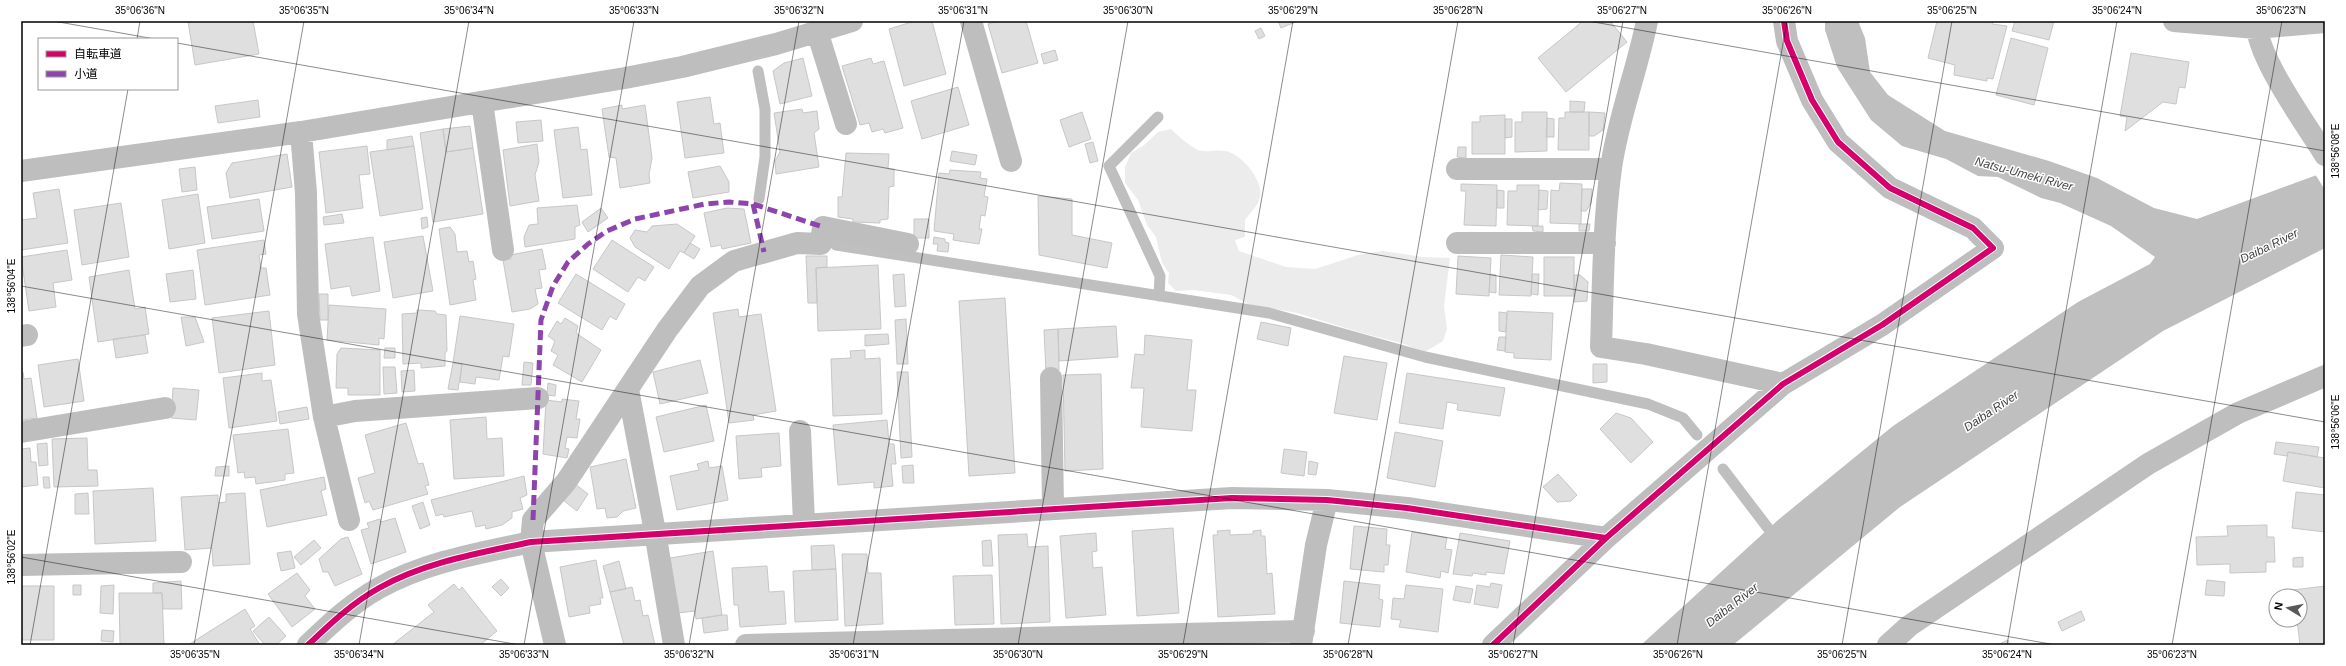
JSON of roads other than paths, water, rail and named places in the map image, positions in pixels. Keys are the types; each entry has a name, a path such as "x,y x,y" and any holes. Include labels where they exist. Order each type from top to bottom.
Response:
{"street":[{"path":"21,171 301,132 682,67 776,44 852,21"},
{"path":"971,21 1011,161"},
{"path":"1648,21 1643,43 1627,93 1611,168 1605,243 1601,347 1646,354 1783,384"},
{"path":"1493,645 1606,538 1783,384 1882,325 1993,248 1973,228 1890,188 1838,142 1812,100 1787,41 1784,21"},
{"path":"2174,21 2256,25 2325,22"},
{"path":"2256,25 2265,55 2325,155"},
{"path":"817,32 846,124"},
{"path":"482,102 503,250"},
{"path":"301,132 306,193 308,314 324,417 349,520"},
{"path":"1457,169 1611,168"},
{"path":"556,645 531,542 533,520 566,482 667,330 700,286 734,261 797,244 820,244 823,227 908,244"},
{"path":"1457,243 1605,243"},
{"path":"1888,645 1909,626 2148,464 2238,413 2325,376"},
{"path":"1051,378 1053,508"},
{"path":"628,389 655,532 674,645"},
{"path":"324,417 354,411 538,398"},
{"path":"21,432 165,408"},
{"path":"800,431 804,523"},
{"path":"308,645 341,613 380,588 447,560 531,542 655,532 1232,498 1327,500 1407,508 1606,538"},
{"path":"746,645 1303,638 1316,544 1327,500"},
{"path":"21,565 181,562"}],"water":[{"path":"1825,21 1858,21 1865,38 1870,72 1888,95 1945,131 2049,161 2097,178 2154,208 2197,219 2325,172 2325,248 2163,331 1900,507 1733,645 1641,645 1778,520 1893,426 2078,302 2150,264 2155,257 2111,226 2060,203 2041,198 1998,177 1978,176 1946,159 1902,146 1871,120 1837,67 1825,30"}],"waterway":[{"path":"758,71 765,109 765,157 759,199"},
{"path":"1158,117 1109,166 1160,276 1159,296"},
{"path":"836,245 1269,313 1425,357 1648,404 1683,418 1697,435"},
{"path":"1723,469 1777,540"}],"water label":[{"name":"Natsu-Umeki River","path":"2024,174"},
{"name":"Daiba River","path":"2269,246"},
{"name":"Daiba River","path":"1991,411"},
{"name":"Daiba River","path":"1732,605"}]}
